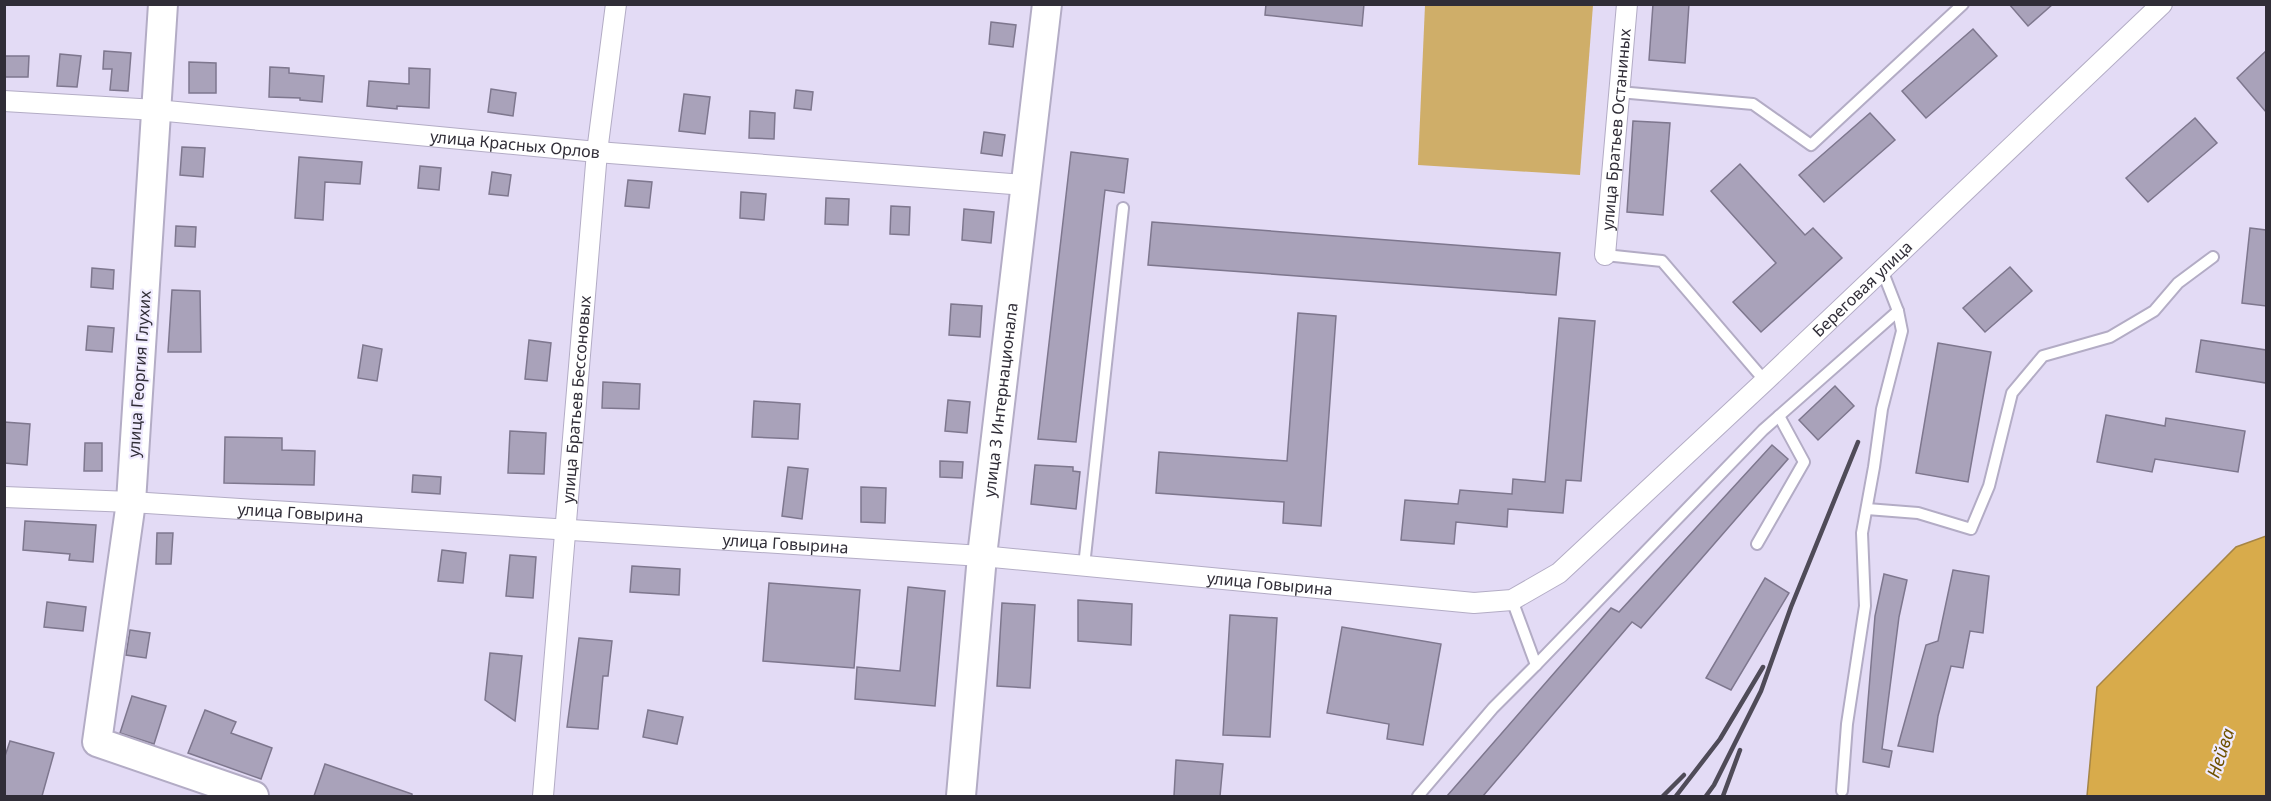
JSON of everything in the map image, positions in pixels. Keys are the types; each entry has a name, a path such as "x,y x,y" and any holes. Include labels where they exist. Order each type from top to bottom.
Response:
{"street":[{"name":"улица Георгия Глухих","path":"163,4 130,502 97,742 254,796"},
{"name":"улица Братьев Бессоновых","path":"543,796 597,152 616,4"},
{"name":"улица 3 Интернационала","path":"961,796 982,556 1047,4"},
{"name":"улица Братьев Останиных","path":"1605,255 1627,4"},
{"name":"Береговая улица","path":"1559,573 2162,4"},
{"name":"улица Красных Орлов","path":"4,101 156,110 597,152 1025,185"},
{"name":"улица Говырина","path":"4,497 130,502 982,556 1474,603 1512,600 1559,573"}],"lane":[{"path":"1619,92 1753,104 1811,145 1963,4"},
{"path":"1084,566 1123,208"},
{"path":"1605,255 1662,261 1765,381"},
{"path":"1866,509 1918,513 1971,529 1989,486 2012,393 2043,356 2110,337 2154,311 2178,283 2213,257"},
{"path":"1842,791 1847,724 1865,606 1862,533 1882,409 1902,331 1898,311 1882,270"},
{"path":"1418,796 1493,708 1779,416 1898,311"},
{"path":"1757,544 1804,462 1779,416"},
{"path":"1512,600 1536,665"}],"shaded area":[{"path":"1425,5 1593,5 1580,175 1418,165"}],"water":[{"name":"Нейва","path":"2266,536 2266,796 2087,796 2097,687 2236,547"}],"building":[{"path":"1266,4 1364,4 1362,26 1265,15"},
{"path":"1653,4 1689,4 1685,63 1649,60"},
{"path":"2009,4 2053,4 2028,26"},
{"path":"991,22 1016,25 1013,47 989,44"},
{"path":"1973,29 1997,56 1926,118 1902,91"},
{"path":"104,51 131,53 128,91 110,90 112,69 103,69"},
{"path":"2266,51 2266,112 2237,78"},
{"path":"60,54 81,56 77,87 57,86"},
{"path":"4,56 29,56 28,77 4,77"},
{"path":"189,62 216,63 216,93 189,93"},
{"path":"270,67 289,68 289,73 324,76 322,102 300,100 300,98 269,97"},
{"path":"409,68 430,69 429,108 397,106 397,109 367,106 369,81 409,84"},
{"path":"491,89 516,93 513,116 488,112"},
{"path":"796,90 813,92 811,110 794,108"},
{"path":"684,94 710,97 705,134 679,131"},
{"path":"750,111 775,113 774,139 749,138"},
{"path":"1870,113 1895,140 1824,202 1799,175"},
{"path":"2195,118 2217,143 2148,202 2126,178"},
{"path":"1633,121 1670,123 1663,215 1627,212"},
{"path":"984,132 1005,135 1002,156 981,153"},
{"path":"182,147 205,148 203,177 180,175"},
{"path":"1071,152 1128,159 1124,193 1105,190 1076,442 1038,439"},
{"path":"299,157 362,162 360,184 325,182 323,220 295,218"},
{"path":"1740,164 1805,235 1813,228 1842,258 1761,332 1733,302 1776,263 1711,191"},
{"path":"420,166 441,168 439,190 418,188"},
{"path":"492,172 511,175 508,196 489,194"},
{"path":"628,180 652,182 649,208 625,206"},
{"path":"741,192 766,194 764,220 740,218"},
{"path":"826,198 849,199 848,225 825,224"},
{"path":"891,206 910,207 909,235 890,234"},
{"path":"964,209 994,212 991,243 962,240"},
{"path":"1152,222 1560,253 1556,295 1148,265"},
{"path":"176,226 196,227 195,247 175,246"},
{"path":"2250,228 2266,230 2266,306 2242,303"},
{"path":"2010,267 2032,291 1985,332 1963,308"},
{"path":"92,268 114,270 113,289 91,287"},
{"path":"172,290 200,291 201,352 168,352"},
{"path":"951,304 982,306 980,337 949,335"},
{"path":"1298,313 1336,316 1321,526 1283,523 1284,502 1156,493 1159,452 1287,461"},
{"path":"1559,318 1595,321 1581,481 1566,480 1563,513 1508,509 1507,527 1456,522 1454,544 1401,540 1405,500 1458,504 1460,490 1512,494 1513,479 1545,482"},
{"path":"88,326 114,328 112,352 86,350"},
{"path":"529,340 551,343 547,381 525,379"},
{"path":"2201,340 2266,350 2266,383 2196,372"},
{"path":"1938,343 1991,352 1968,482 1916,473"},
{"path":"363,345 382,349 377,381 358,378"},
{"path":"603,382 640,384 639,409 602,408"},
{"path":"1835,386 1854,406 1818,440 1799,420"},
{"path":"948,400 970,402 967,433 945,431"},
{"path":"754,401 800,404 798,439 752,437"},
{"path":"2106,415 2165,426 2166,418 2245,431 2238,472 2155,459 2152,472 2097,462"},
{"path":"4,422 30,424 27,465 4,463"},
{"path":"510,431 546,433 544,474 508,473"},
{"path":"225,437 282,438 282,450 315,451 314,485 224,483"},
{"path":"85,443 102,443 102,471 84,471"},
{"path":"1772,445 1788,459 1641,628 1632,622 1483,796 1447,796 1611,608 1619,612"},
{"path":"940,461 963,462 962,478 940,477"},
{"path":"1035,465 1073,467 1073,471 1080,472 1076,509 1031,504"},
{"path":"788,467 808,469 802,519 782,516"},
{"path":"413,475 441,477 440,494 412,492"},
{"path":"861,487 886,488 885,523 861,522"},
{"path":"25,521 96,525 93,562 69,560 70,554 23,550"},
{"path":"157,533 173,533 171,564 156,564"},
{"path":"442,550 466,553 463,583 438,581"},
{"path":"510,555 536,557 533,598 506,596"},
{"path":"632,566 680,569 679,595 630,592"},
{"path":"1953,570 1989,576 1983,633 1970,631 1963,668 1951,666 1938,716 1933,752 1898,746 1926,645 1938,641"},
{"path":"1884,574 1907,580 1899,617 1882,749 1892,751 1889,767 1863,762 1875,616"},
{"path":"1765,578 1789,593 1731,690 1706,678"},
{"path":"769,583 860,590 854,668 763,661"},
{"path":"908,587 945,591 935,706 855,699 857,667 900,671"},
{"path":"1078,600 1132,604 1131,645 1078,641"},
{"path":"47,602 86,607 83,631 44,627"},
{"path":"1002,603 1035,605 1030,688 997,686"},
{"path":"1230,615 1277,618 1270,737 1223,735"},
{"path":"1342,627 1441,644 1423,745 1387,739 1389,724 1327,713"},
{"path":"130,630 150,633 146,658 126,655"},
{"path":"579,638 612,641 608,676 603,676 598,729 567,727"},
{"path":"490,653 522,656 515,721 485,700"},
{"path":"132,696 166,706 154,744 120,733"},
{"path":"205,710 236,722 231,733 272,748 261,779 188,753"},
{"path":"648,710 683,717 677,744 643,737"},
{"path":"10,741 54,753 42,796 4,796 4,759"},
{"path":"1176,760 1223,764 1220,796 1174,796"},
{"path":"325,764 412,794 412,796 314,796"}],"railway":[{"path":"1706,796 1714,785 1761,691 1791,607 1858,442"},
{"path":"1676,796 1720,739 1763,667"},
{"path":"1723,796 1740,750"},
{"path":"1663,796 1684,775"}]}
